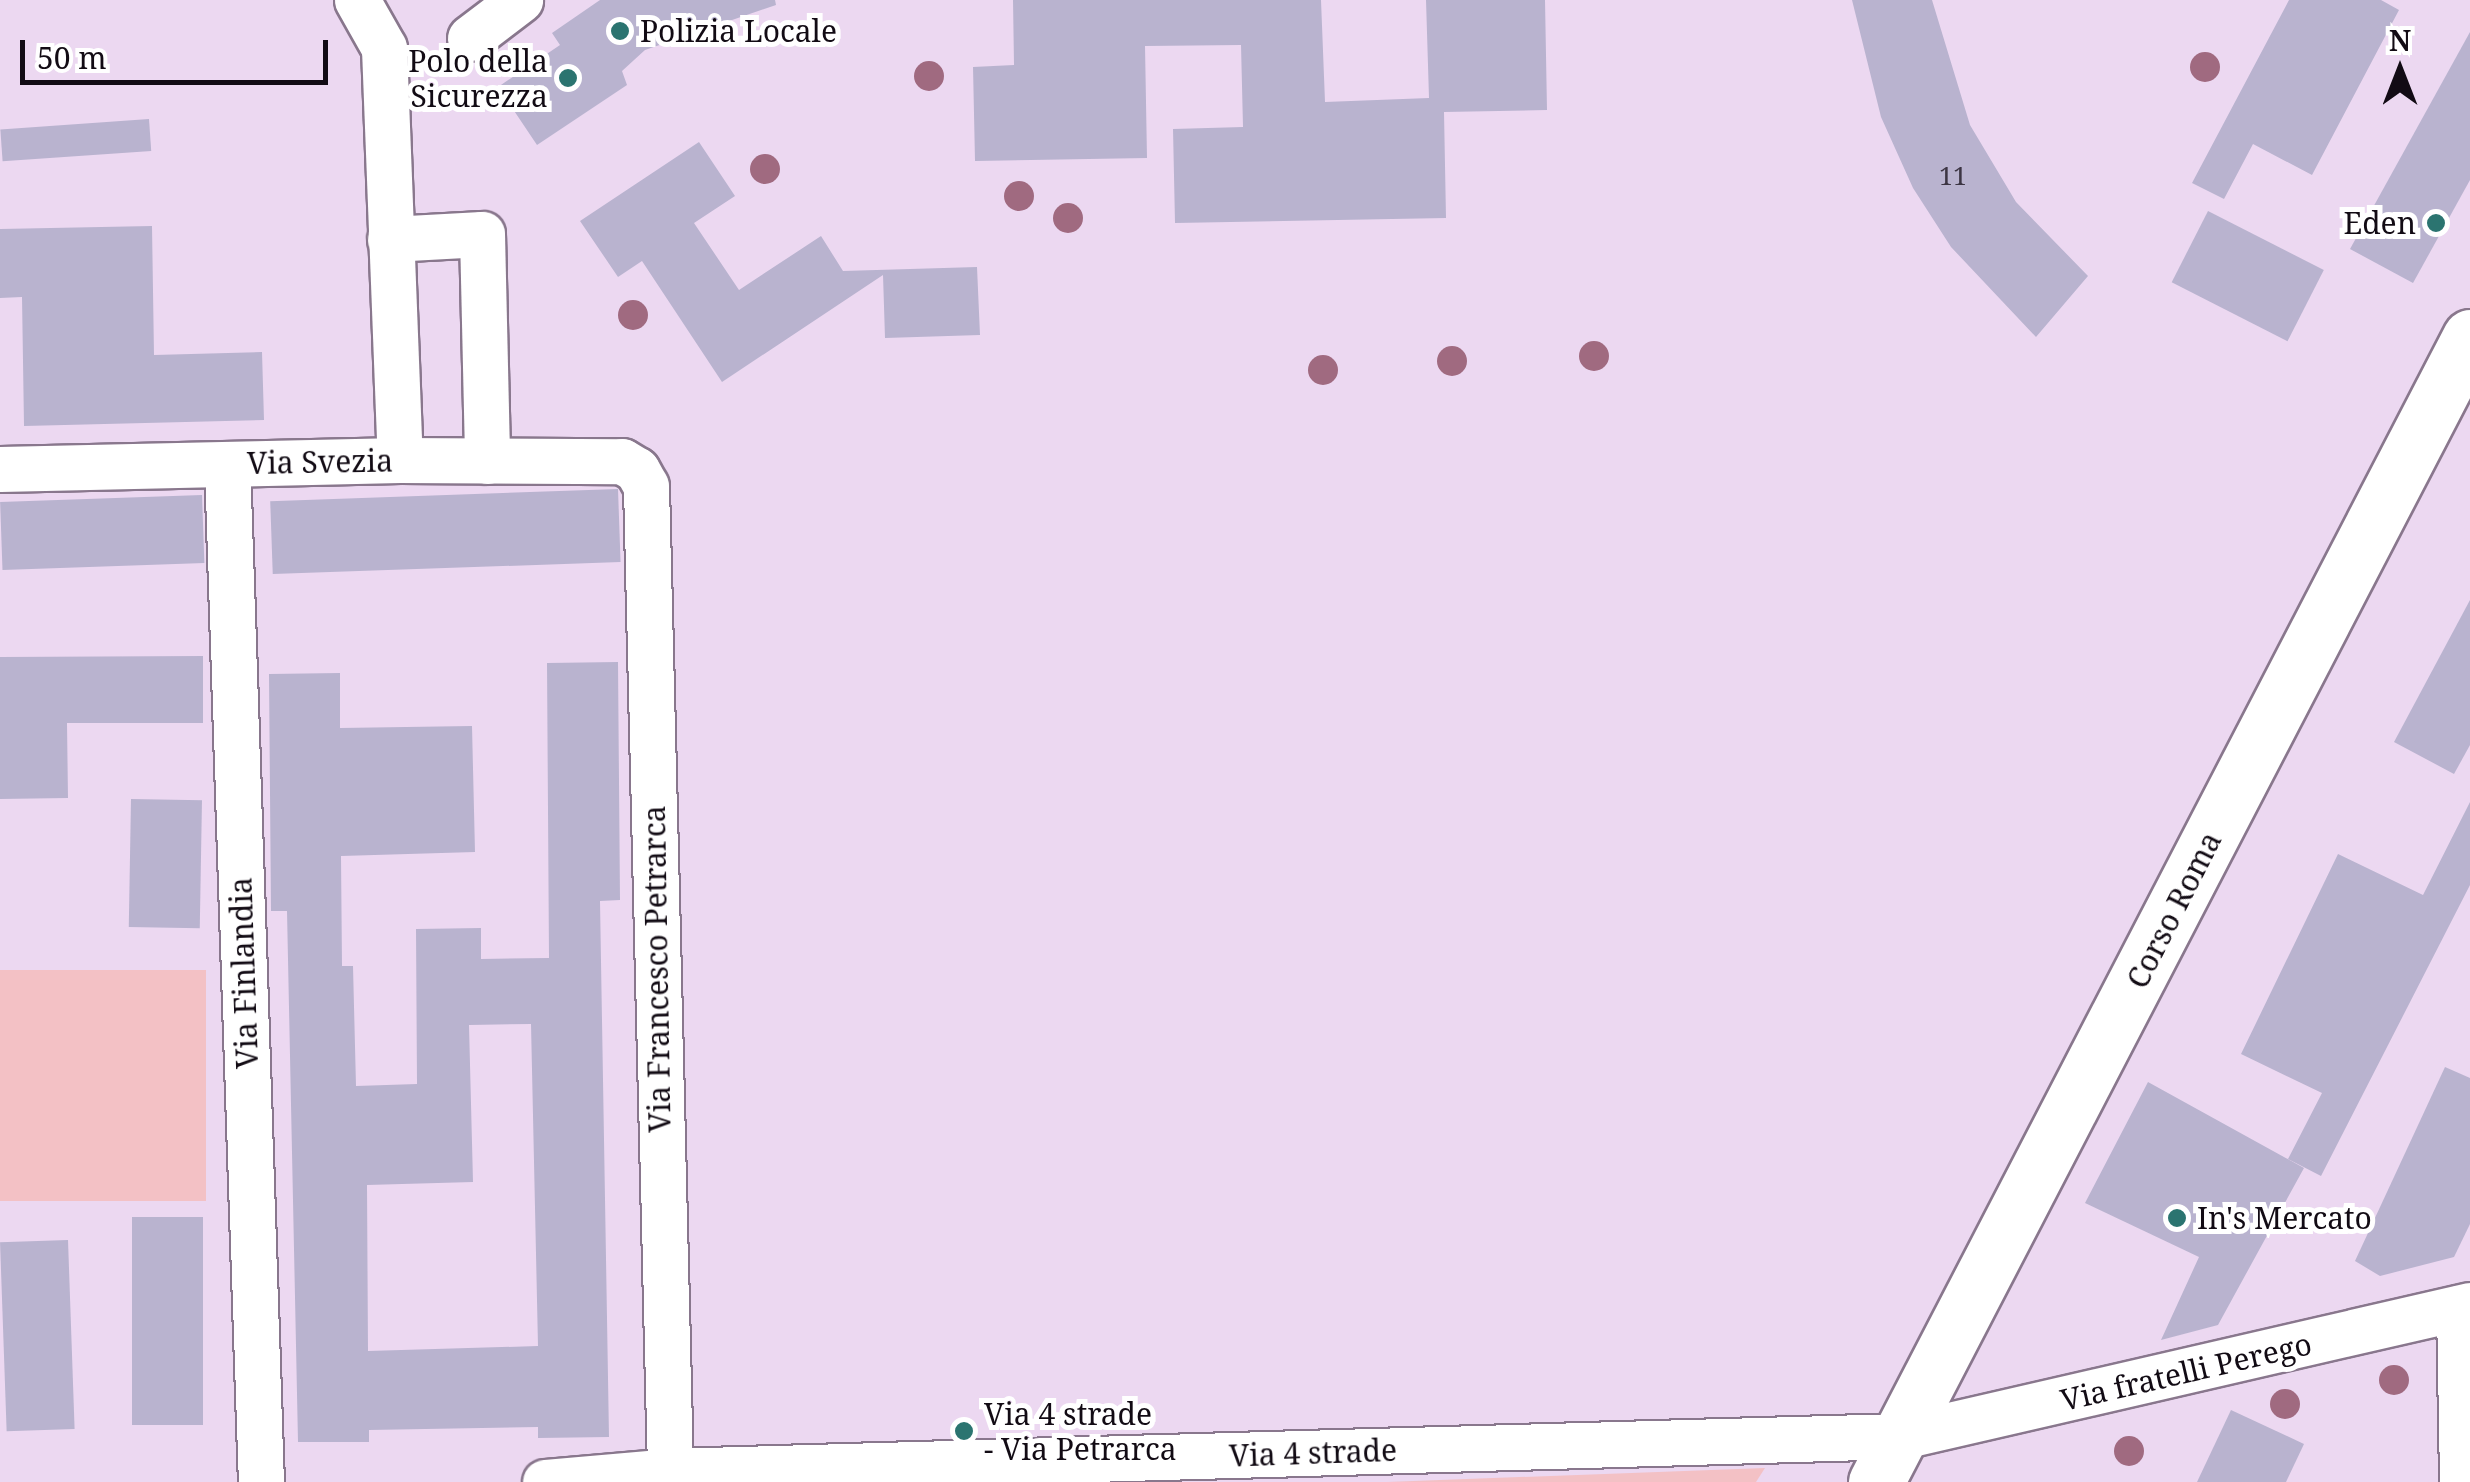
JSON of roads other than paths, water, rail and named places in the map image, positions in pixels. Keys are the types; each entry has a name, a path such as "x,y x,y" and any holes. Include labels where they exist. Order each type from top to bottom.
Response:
{"main road":[{"name":"Corso Roma","path":"1889,1459 2470,337"}],"street":[{"path":"470,38 520,0"},
{"path":"363,2 384,48 400,460"},
{"path":"390,239 482,234 486,461"},
{"name":"Via Svezia","path":"0,469 400,460 622,461 637,470"},
{"name":"Via Finlandia","path":"227,464 260,1482"},
{"name":"Via Francesco Petrarca","path":"637,470 646,486 688,1475"},
{"path":"2462,1482 2464,1307"},
{"name":"Via fratelli Perego","path":"1889,1459 2464,1307"},
{"name":"Via 4 strade","path":"545,1482 688,1475 1889,1459"}],"place":[{"name":"Polizia Locale","path":"620,31"},
{"name":"Polo della Sicurezza","path":"568,78"},
{"name":"Eden","path":"2436,223"},
{"name":"In's Mercato","path":"2177,1218"},
{"name":"Via 4 strade - Via Petrarca","path":"964,1431"}]}
